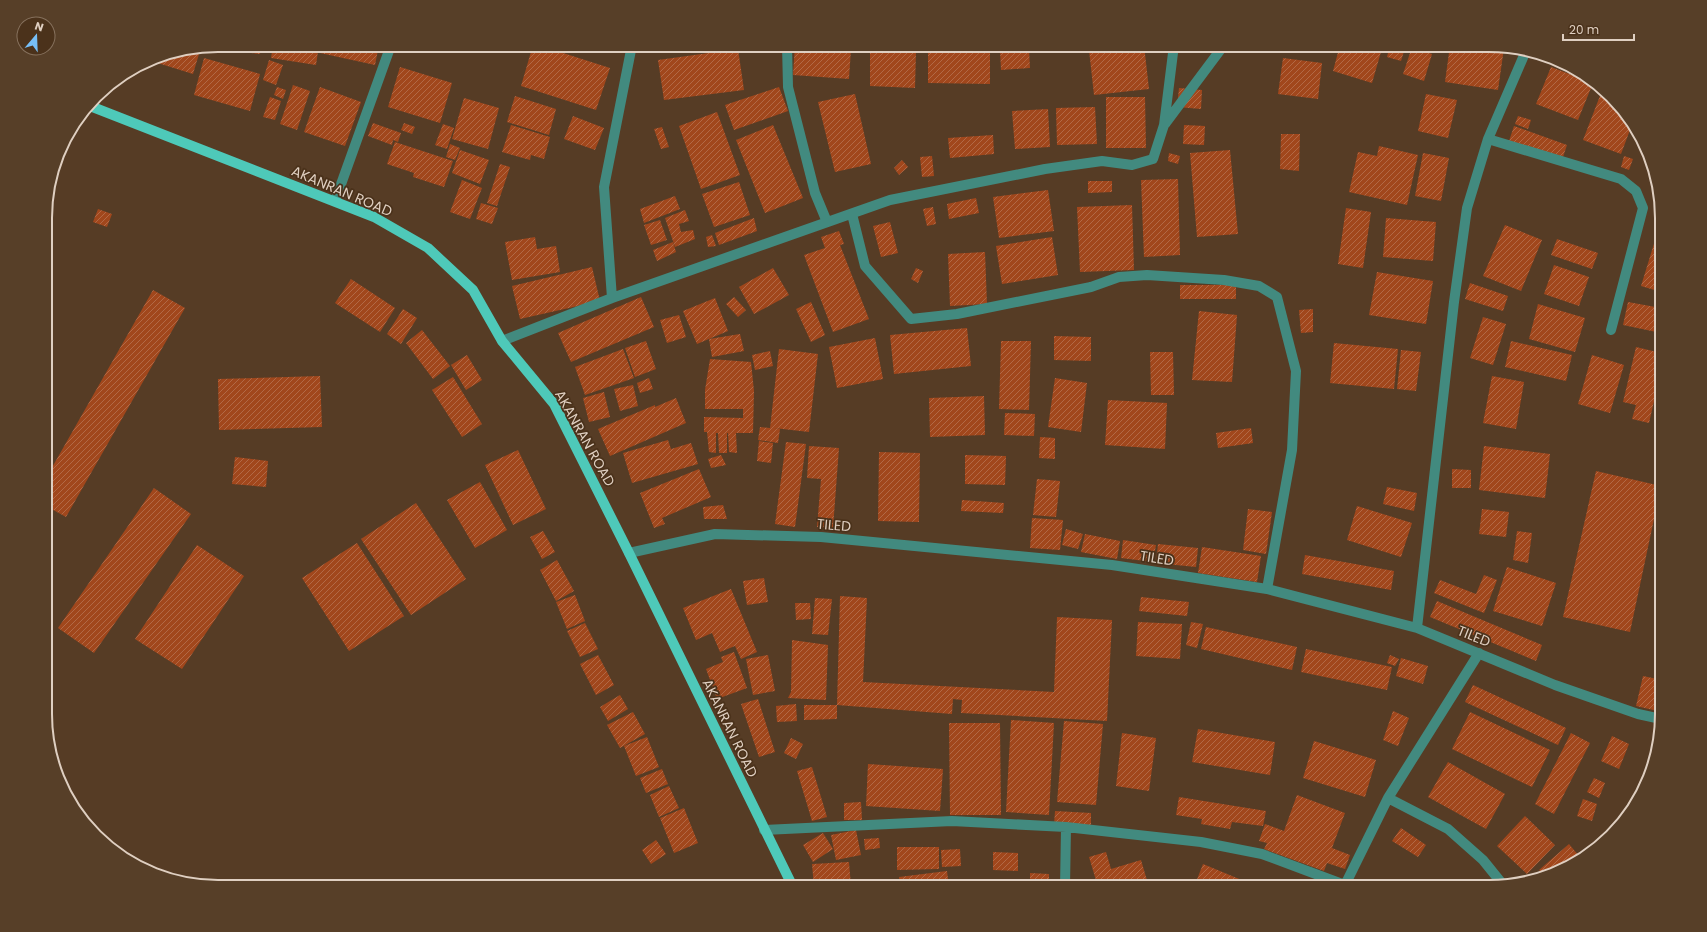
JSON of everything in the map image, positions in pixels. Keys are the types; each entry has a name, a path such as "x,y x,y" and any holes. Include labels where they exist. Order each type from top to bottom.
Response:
{"main road":[{"name":"AKANRAN ROAD","path":"94,107 374,217 428,248 473,290 502,341 554,404 629,553 789,880"}],"street":[{"path":"335,201 388,52"},
{"path":"612,298 604,187 631,52"},
{"path":"787,52 788,87 815,193 827,222"},
{"path":"502,341 612,298 890,200 1045,169 1102,161 1132,165 1153,159 1164,125 1173,52"},
{"path":"1164,125 1219,52"},
{"path":"1417,628 1466,208 1488,139 1524,56"},
{"path":"1488,139 1621,179 1636,191 1643,208 1611,330"},
{"path":"852,214 864,266 911,319 957,314 1091,287 1119,277 1147,275 1224,280 1259,286 1277,297 1296,371 1292,450 1267,589"},
{"name":"TILED","path":"629,553 715,534 821,537 1112,565 1267,589 1417,628 1555,685 1638,714 1655,718"},
{"path":"1347,880 1388,798 1479,653"},
{"path":"1388,798 1448,829 1483,860 1499,880"},
{"path":"764,830 952,821 1066,827 1201,842 1262,854 1329,880"},
{"path":"1065,880 1066,827"}],"building":[{"path":"240,52 260,52 260,54"},
{"path":"272,52 318,52 316,65 271,58"},
{"path":"320,52 378,52 375,65"},
{"path":"531,52 560,52 610,68 596,110 521,86"},
{"path":"716,52 738,52 744,90 664,100 658,60"},
{"path":"795,52 851,52 849,79 793,75"},
{"path":"870,52 916,52 915,88 870,86"},
{"path":"928,52 990,52 990,84 928,83"},
{"path":"1000,52 1029,52 1030,68 1001,70"},
{"path":"1089,52 1145,52 1149,89 1094,95"},
{"path":"1338,52 1381,52 1372,83 1333,71"},
{"path":"1388,52 1404,52 1401,61 1387,57"},
{"path":"1410,52 1426,52 1432,54 1424,81 1403,74"},
{"path":"1449,52 1503,52 1498,90 1445,82"},
{"path":"199,54 193,74 158,63 185,55"},
{"path":"204,58 260,74 250,111 194,95"},
{"path":"1283,58 1322,63 1318,99 1278,94"},
{"path":"269,60 283,65 276,85 263,80"},
{"path":"400,67 452,83 440,123 388,107"},
{"path":"1551,67 1576,76 1591,87 1578,120 1536,104"},
{"path":"293,85 310,91 297,130 280,124"},
{"path":"277,87 286,90 283,99 274,95"},
{"path":"320,87 361,102 345,146 304,132"},
{"path":"779,87 788,111 734,130 725,105"},
{"path":"1179,88 1202,90 1201,109 1177,107"},
{"path":"855,94 871,164 835,172 818,102"},
{"path":"1426,94 1457,100 1448,138 1418,131"},
{"path":"1600,95 1614,108 1630,130 1621,154 1583,140"},
{"path":"515,96 556,109 549,135 507,122"},
{"path":"270,97 281,101 275,120 263,117"},
{"path":"1106,97 1145,97 1146,148 1106,148"},
{"path":"464,98 499,108 488,149 452,139"},
{"path":"1095,107 1097,144 1057,145 1056,108"},
{"path":"1048,109 1050,147 1015,149 1012,111"},
{"path":"717,112 740,175 701,189 679,126"},
{"path":"573,116 604,128 595,150 564,139"},
{"path":"1518,116 1531,120 1528,129 1515,124"},
{"path":"373,123 401,133 398,142 393,140 392,145 368,136"},
{"path":"404,123 415,127 412,134 401,130"},
{"path":"443,124 454,128 447,149 435,145"},
{"path":"511,125 550,137 544,159 531,155 530,160 502,152"},
{"path":"773,125 803,198 765,213 736,140"},
{"path":"1184,125 1205,126 1204,145 1183,144"},
{"path":"1514,126 1567,145 1562,160 1509,141"},
{"path":"662,127 669,147 661,149 654,129"},
{"path":"1281,134 1300,134 1299,171 1280,169"},
{"path":"993,135 994,154 950,158 948,138"},
{"path":"395,142 453,161 444,187 413,177 414,173 387,164"},
{"path":"450,144 460,148 455,160 446,157"},
{"path":"1379,146 1418,155 1407,205 1349,192 1358,152 1377,156"},
{"path":"460,150 489,160 480,184 452,173"},
{"path":"1230,150 1238,234 1197,237 1190,153"},
{"path":"1169,153 1180,156 1178,164 1168,161"},
{"path":"1423,153 1449,158 1441,201 1415,196"},
{"path":"932,156 934,176 922,177 920,157"},
{"path":"1624,156 1633,159 1629,170 1621,167"},
{"path":"902,160 908,167 899,175 894,168"},
{"path":"500,164 510,167 497,206 487,203"},
{"path":"1178,179 1180,255 1144,257 1141,180"},
{"path":"462,180 482,188 470,219 450,212"},
{"path":"1088,181 1112,181 1112,192 1088,193"},
{"path":"739,182 750,215 714,227 702,194"},
{"path":"1048,190 1054,231 999,238 993,197"},
{"path":"675,196 680,209 644,223 640,209"},
{"path":"976,198 979,213 949,219 947,204"},
{"path":"481,203 498,208 492,224 476,219"},
{"path":"1132,205 1134,270 1080,272 1077,207"},
{"path":"933,207 936,224 927,226 923,209"},
{"path":"1346,208 1371,212 1363,268 1338,264"},
{"path":"98,209 112,214 107,227 93,222"},
{"path":"685,210 689,221 679,224 681,232 693,230 695,239 675,247 665,218"},
{"path":"754,218 757,231 719,245 715,233"},
{"path":"1386,218 1436,222 1433,261 1383,257"},
{"path":"660,220 667,240 651,245 644,225"},
{"path":"890,222 898,253 881,257 873,226"},
{"path":"1505,225 1542,240 1521,291 1483,276"},
{"path":"839,231 844,244 840,245 869,319 833,332 804,255 825,248 821,237"},
{"path":"712,235 716,246 708,247 706,237"},
{"path":"535,237 537,249 556,246 560,272 512,280 505,242"},
{"path":"1052,237 1058,275 1002,284 996,246"},
{"path":"1557,239 1598,253 1592,269 1551,255"},
{"path":"1655,240 1655,290 1641,286"},
{"path":"673,242 676,252 657,261 653,250"},
{"path":"985,252 987,304 950,306 948,254"},
{"path":"1554,265 1589,277 1579,306 1544,294"},
{"path":"592,267 600,301 520,319 512,286"},
{"path":"773,268 789,295 754,314 739,287"},
{"path":"916,268 923,271 918,283 911,279"},
{"path":"1377,272 1433,281 1426,324 1369,315"},
{"path":"351,279 395,308 380,332 335,303"},
{"path":"1470,283 1508,296 1503,311 1465,299"},
{"path":"1180,285 1236,285 1236,299 1180,299"},
{"path":"153,290 185,308 66,517 52,509 52,467"},
{"path":"641,297 654,327 571,362 558,333"},
{"path":"734,297 746,310 738,317 726,304"},
{"path":"715,298 728,331 697,344 683,311"},
{"path":"811,302 825,335 811,342 796,309"},
{"path":"1628,302 1655,307 1655,332 1623,325"},
{"path":"1538,304 1585,318 1575,352 1529,339"},
{"path":"403,309 417,318 401,344 387,334"},
{"path":"1313,309 1313,332 1301,333 1299,310"},
{"path":"1199,311 1237,315 1232,382 1192,380"},
{"path":"679,315 686,337 667,343 660,320"},
{"path":"1483,317 1506,324 1493,365 1470,358"},
{"path":"967,328 971,366 894,374 890,335"},
{"path":"422,330 450,366 433,379 406,343"},
{"path":"740,334 744,351 712,357 709,339"},
{"path":"1054,336 1091,337 1091,361 1054,360"},
{"path":"875,338 883,379 837,388 829,347"},
{"path":"646,341 656,369 635,377 625,348"},
{"path":"1001,341 1031,341 1029,410 999,409"},
{"path":"1511,341 1572,355 1566,381 1505,367"},
{"path":"1334,343 1398,349 1394,389 1330,383"},
{"path":"1636,347 1655,352 1655,397 1649,423 1632,419 1636,405 1623,402"},
{"path":"623,349 634,378 585,395 575,367"},
{"path":"779,349 818,354 809,432 774,428 780,429 778,443 758,440 760,427 770,428"},
{"path":"1401,350 1421,352 1416,391 1397,389"},
{"path":"770,351 773,366 755,370 752,355"},
{"path":"1150,352 1173,352 1174,395 1151,395"},
{"path":"467,355 482,380 466,390 451,365"},
{"path":"1592,355 1624,365 1610,413 1578,404"},
{"path":"710,359 751,362 754,391 753,433 736,433 737,453 729,452 728,433 727,453 719,453 718,433 716,433 716,453 709,452 707,432 704,432 704,417 743,418 743,409 705,409 705,390"},
{"path":"320,376 322,427 219,430 218,379"},
{"path":"1492,376 1524,382 1516,429 1483,423"},
{"path":"453,377 482,424 462,437 432,390"},
{"path":"649,378 653,389 640,393 637,383"},
{"path":"1055,378 1087,383 1081,432 1048,427"},
{"path":"633,385 638,406 620,411 614,389"},
{"path":"604,392 610,417 589,422 583,398"},
{"path":"984,396 985,435 930,437 929,398"},
{"path":"676,398 686,423 610,456 598,429 655,405 655,407"},
{"path":"1108,400 1167,403 1165,449 1105,445"},
{"path":"1005,413 1035,414 1034,436 1004,435"},
{"path":"1251,428 1253,443 1218,448 1216,433"},
{"path":"1040,437 1055,438 1055,459 1039,458"},
{"path":"668,440 671,449 691,443 698,464 632,483 623,453"},
{"path":"759,441 773,443 771,463 757,461"},
{"path":"786,442 806,444 795,527 775,524"},
{"path":"809,446 839,448 833,528 817,527 821,479 807,478"},
{"path":"1484,446 1550,454 1545,498 1479,490"},
{"path":"518,450 546,509 513,525 485,465"},
{"path":"879,452 920,453 919,522 878,521"},
{"path":"721,455 726,465 711,468 708,459"},
{"path":"965,455 1006,456 1005,485 965,484"},
{"path":"235,457 268,461 266,487 232,484"},
{"path":"699,469 711,497 662,518 665,524 654,528 640,493"},
{"path":"1452,469 1471,470 1471,488 1452,488"},
{"path":"1596,471 1655,485 1655,514 1630,632 1563,617"},
{"path":"1037,479 1060,481 1056,517 1033,515"},
{"path":"480,482 507,530 475,548 447,500"},
{"path":"1387,487 1417,493 1414,511 1383,504"},
{"path":"154,488 191,514 94,653 58,628"},
{"path":"962,500 1004,503 1003,513 961,511"},
{"path":"416,503 466,579 411,615 361,539"},
{"path":"723,505 727,519 704,519 703,507"},
{"path":"1357,506 1412,523 1401,557 1347,540"},
{"path":"1248,509 1272,512 1266,554 1243,550"},
{"path":"1482,509 1509,512 1506,537 1479,534"},
{"path":"1032,518 1063,520 1060,550 1030,548"},
{"path":"1066,529 1083,534 1078,549 1062,545"},
{"path":"543,531 555,552 542,559 530,537"},
{"path":"1517,531 1532,533 1528,563 1513,560"},
{"path":"1085,534 1120,541 1117,559 1081,552"},
{"path":"1123,540 1156,545 1153,562 1121,558"},
{"path":"357,543 404,616 349,651 302,578"},
{"path":"1158,544 1198,548 1196,567 1156,563"},
{"path":"197,545 244,576 182,669 135,639"},
{"path":"1202,547 1261,556 1257,582 1198,573"},
{"path":"1305,555 1394,571 1391,590 1302,574"},
{"path":"557,560 574,591 556,601 540,570"},
{"path":"1507,567 1556,583 1542,626 1493,611"},
{"path":"1484,575 1497,580 1484,613 1434,593 1440,580 1476,594"},
{"path":"764,578 768,602 747,605 743,581"},
{"path":"731,589 757,652 741,659 735,646 720,652 712,633 696,640 683,608"},
{"path":"575,595 585,621 567,629 556,602"},
{"path":"840,596 867,598 863,682 1054,692 1057,617 1112,620 1107,721 961,713 962,700 953,699 952,714 837,705"},
{"path":"1141,597 1189,602 1187,616 1139,611"},
{"path":"815,598 832,599 828,635 812,634"},
{"path":"1437,601 1542,645 1536,661 1430,617"},
{"path":"795,603 810,603 811,619 796,620"},
{"path":"1138,622 1182,624 1180,659 1136,656"},
{"path":"1191,622 1203,624 1197,648 1186,645"},
{"path":"585,623 598,649 580,657 567,631"},
{"path":"1206,627 1297,647 1292,670 1201,649"},
{"path":"792,640 828,645 826,700 788,698 791,692"},
{"path":"1306,649 1392,667 1387,690 1301,672"},
{"path":"734,652 747,688 717,699 706,669 723,662 721,657"},
{"path":"598,655 614,685 596,695 580,664"},
{"path":"768,655 775,691 753,695 746,659"},
{"path":"1390,655 1399,659 1395,666 1387,663"},
{"path":"1401,658 1428,666 1423,684 1396,676"},
{"path":"1643,676 1655,679 1655,710 1636,706"},
{"path":"1473,685 1566,728 1558,745 1465,702"},
{"path":"620,695 628,709 608,721 600,707"},
{"path":"758,699 775,752 759,757 741,704"},
{"path":"796,704 797,721 777,722 776,706"},
{"path":"804,705 837,705 837,719 804,720"},
{"path":"1393,711 1409,718 1398,746 1383,740"},
{"path":"633,712 645,734 620,748 607,725"},
{"path":"1470,712 1550,750 1532,787 1452,749"},
{"path":"1011,720 1054,723 1049,815 1006,812"},
{"path":"1064,721 1103,724 1096,805 1057,802"},
{"path":"949,723 1000,723 1001,815 950,815"},
{"path":"1198,729 1275,742 1270,775 1192,762"},
{"path":"1122,733 1156,738 1149,791 1116,786"},
{"path":"1571,733 1590,743 1554,814 1535,804"},
{"path":"1612,736 1629,744 1619,769 1601,761"},
{"path":"647,737 659,767 636,776 624,746"},
{"path":"791,738 803,744 796,759 784,753"},
{"path":"1314,741 1376,760 1365,797 1303,778"},
{"path":"1448,762 1505,794 1486,829 1428,797"},
{"path":"868,764 943,769 940,811 866,806"},
{"path":"812,767 827,817 812,821 797,771"},
{"path":"662,769 668,784 646,793 640,778"},
{"path":"1594,778 1605,783 1599,798 1587,792"},
{"path":"669,786 679,808 659,817 650,795"},
{"path":"1297,795 1345,813 1332,848 1350,855 1345,869 1327,863 1324,871 1264,849 1267,843 1259,841 1265,824 1284,831"},
{"path":"1179,797 1266,811 1263,826 1232,822 1230,829 1201,824 1202,819 1176,815"},
{"path":"1583,799 1597,804 1592,821 1577,816"},
{"path":"861,802 862,820 844,820 844,803"},
{"path":"684,808 698,843 674,853 660,818"},
{"path":"1055,811 1091,813 1091,827 1054,825"},
{"path":"1525,816 1555,845 1527,874 1497,846"},
{"path":"1401,828 1426,845 1418,857 1392,841"},
{"path":"856,830 861,855 836,860 831,835"},
{"path":"823,833 833,849 813,862 803,845"},
{"path":"879,838 880,848 865,850 864,839"},
{"path":"656,840 666,854 651,864 642,850"},
{"path":"1569,844 1578,854 1563,863 1543,871 1539,870"},
{"path":"897,847 939,847 939,869 897,870"},
{"path":"960,849 961,866 942,867 941,850"},
{"path":"993,852 1018,853 1018,871 993,870"},
{"path":"1106,852 1111,869 1141,860 1147,880 1096,880 1089,857"},
{"path":"849,862 850,880 813,880 812,864"},
{"path":"1203,864 1242,880 1197,880"},
{"path":"947,871 948,880 899,880 899,877"},
{"path":"1030,873 1049,874 1049,880 1030,880"},
{"path":"970,879 1002,880 970,880"}]}
